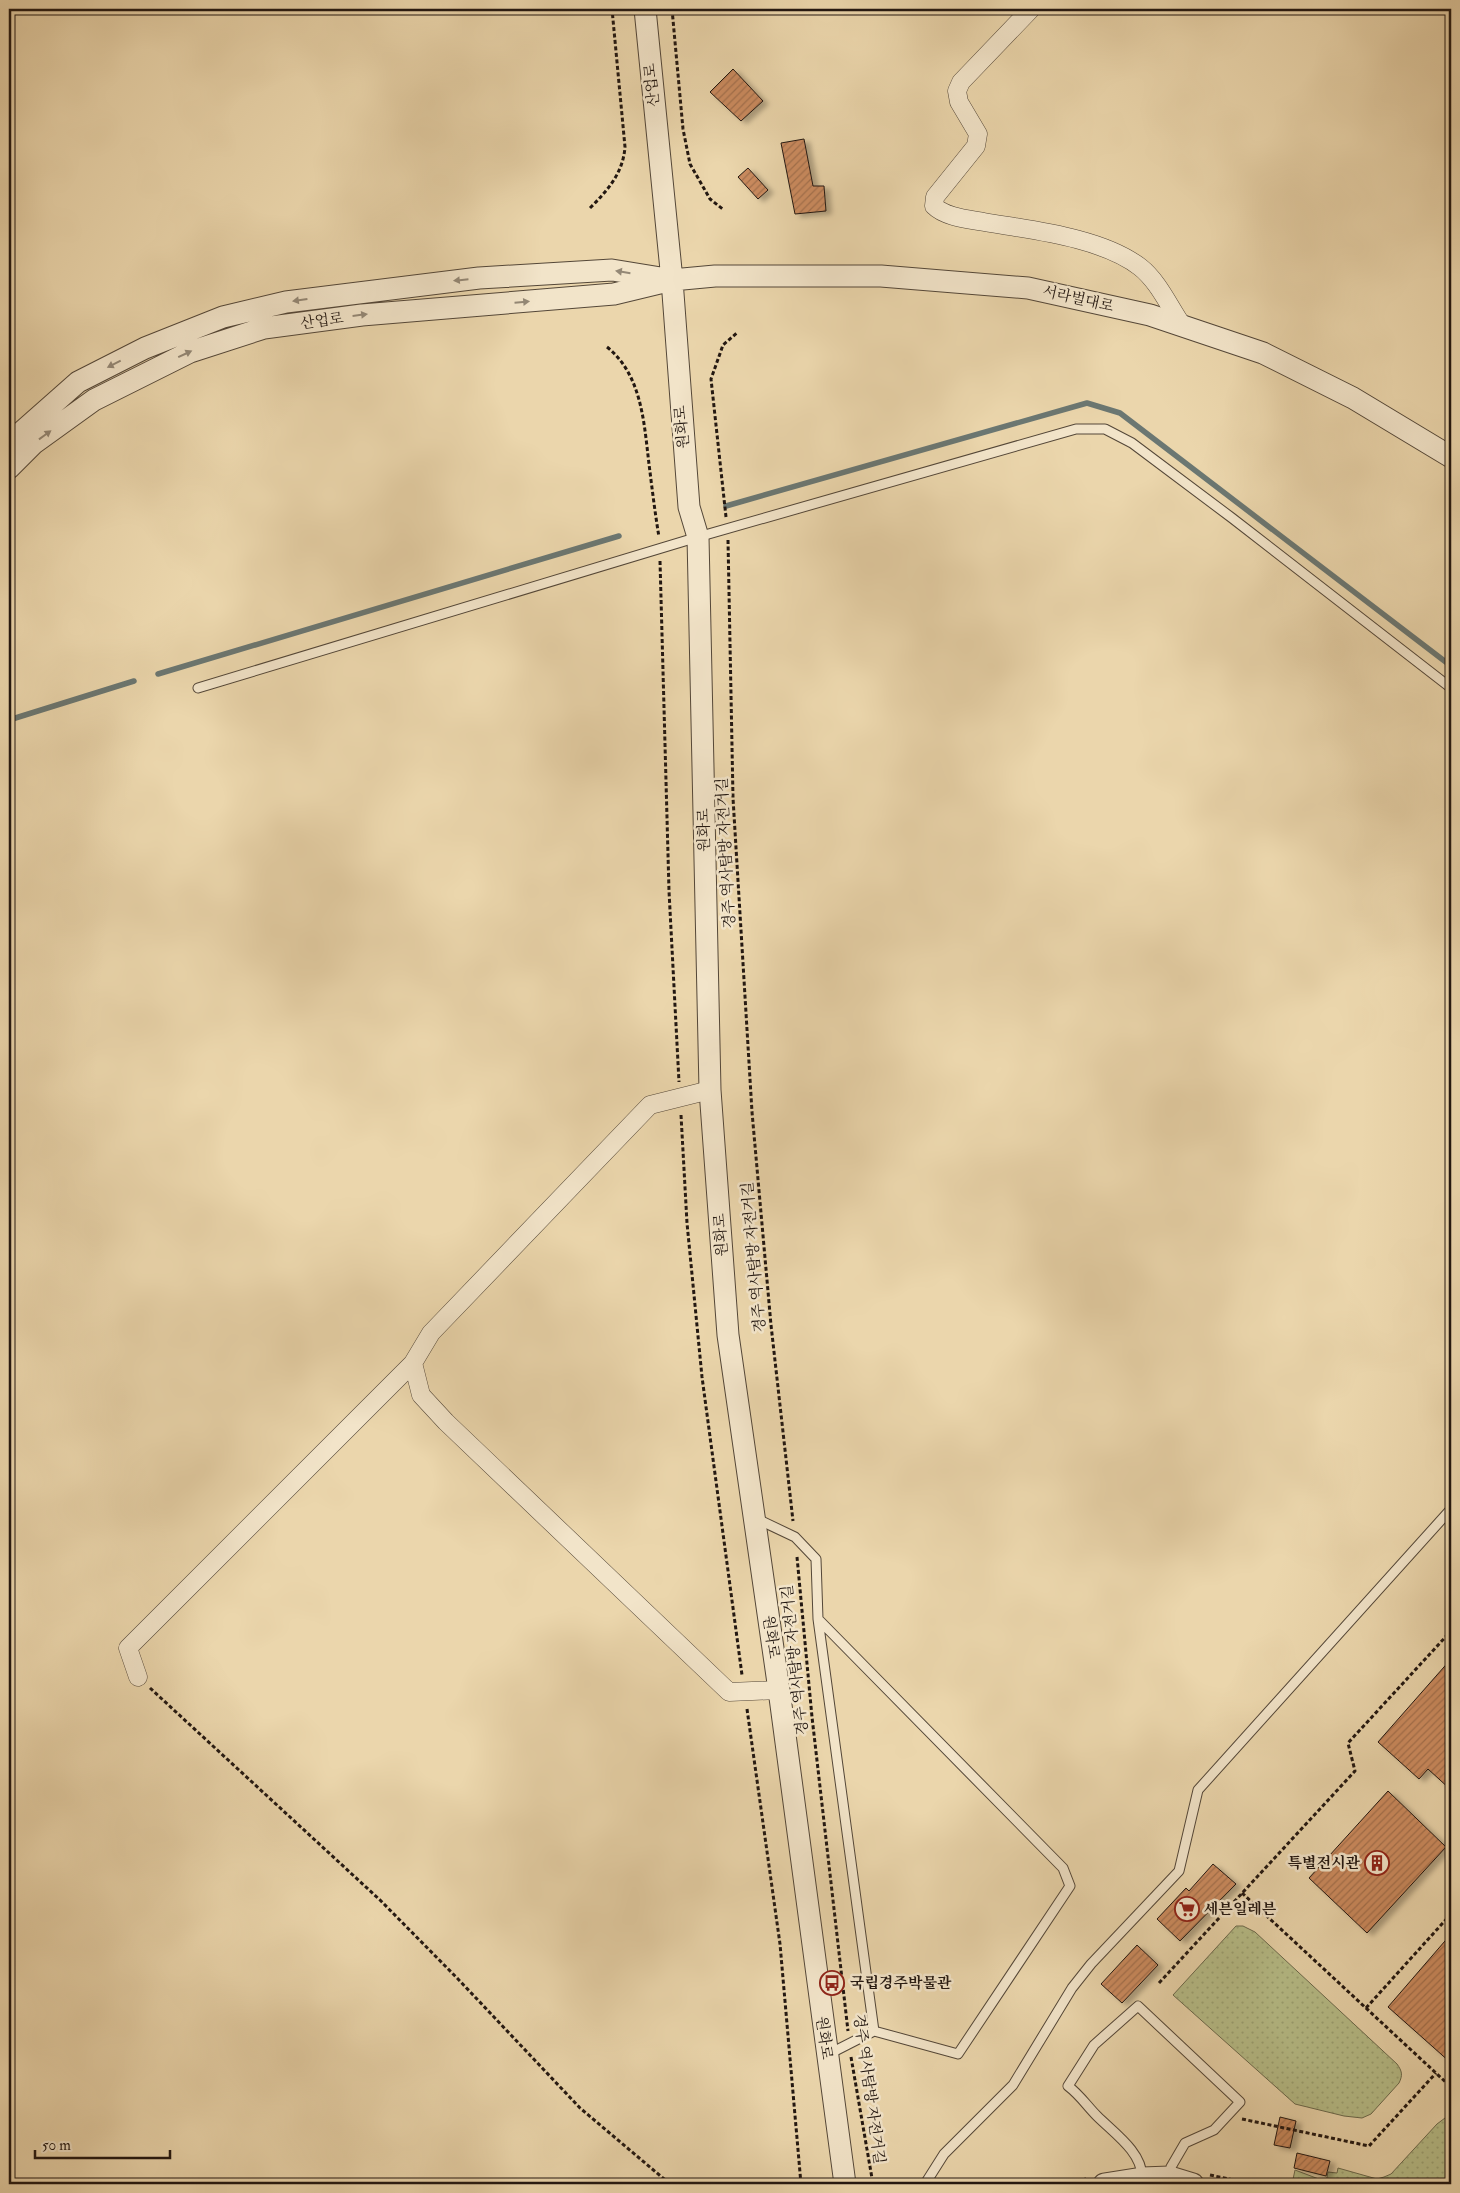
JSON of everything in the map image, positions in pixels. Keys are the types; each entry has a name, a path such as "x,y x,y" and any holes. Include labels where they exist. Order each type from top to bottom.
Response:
{"street":[{"name":"산업로","path":"645,9 672,280"},
{"path":"1031,9 961,82 957,91 959,102 978,134 976,146 935,197 934,206 940,211 980,221 1068,237 1124,257 1140,267 1156,284 1182,326"},
{"name":"산업로","path":"9,443 78,382 145,348 223,317 286,302 480,278 612,270 672,280"},
{"name":"서라벌대로","path":"672,280 715,276 881,276 1028,288 1150,315 1271,357 1353,398 1451,457"},
{"name":"산업로","path":"9,468 33,444 94,400 190,352 264,328 362,315 614,294 672,280"},
{"name":"원화로","path":"672,280 689,507 698,537 710,1090 728,1335 779,1690 845,2184"},
{"path":"138,1677 128,1648 413,1363 432,1333 650,1105 710,1090"},
{"path":"413,1363 421,1395 446,1422 729,1692 779,1690"},
{"path":"1104,2184 1142,2178 1170,2177 1193,2184"}],"lane":[{"path":"198,688 698,537 1076,429 1105,429 1132,443 1451,688"},
{"path":"926,2184 944,2154 1013,2085 1072,1988 1091,1964 1179,1871 1198,1790 1451,1509"},
{"path":"753,1517 795,1537 816,1559 818,1618 874,2031"},
{"path":"818,1618 1063,1868 1070,1886 958,2054 874,2031 827,2055"},
{"path":"1142,2178 1142,2168 1124,2141 1097,2116 1078,2093 1068,2086 1094,2045 1138,2006 1240,2102 1214,2130 1185,2143 1171,2167 1170,2177"}],"path":[{"path":"590,208 611,186 624,162 625,147 612,9"},
{"path":"672,9 683,129 690,164 710,199 724,210"},
{"name":"경주 역사탐방 자전거길","path":"738,332 723,344 711,380 727,529 733,798 752,1112 771,1325 795,1537 812,1718 849,2043 873,2184"},
{"path":"1159,1983 1355,1771 1348,1743 1451,1631"},
{"path":"138,1677 380,1900 580,2108 670,2184"},
{"path":"1242,1893 1451,2087"},
{"path":"1366,2008 1451,1914"},
{"path":"1227,2116 1369,2146 1436,2073"}],"green space":[{"path":"1236,1926 1243,1926 1255,1932 1397,2064 1401,2073 1399,2083 1371,2114 1362,2118 1344,2116 1295,2104 1173,1995"},
{"path":"1445,2118 1451,2118 1451,2184 1332,2184 1326,2182 1328,2172 1337,2173 1338,2168 1377,2179 1391,2174 1437,2124"},
{"path":"1295,2170 1332,2184 1292,2184"}],"building":[{"path":"733,69 763,101 741,121 710,92"},
{"path":"804,139 813,186 824,186 826,211 795,214 781,143"},
{"path":"748,168 768,190 758,199 738,177"},
{"path":"1451,1659 1451,1790 1428,1769 1419,1779 1378,1742"},
{"name":"특별전시관","path":"1388,1791 1446,1847 1367,1933 1309,1878"},
{"path":"1213,1864 1236,1884 1180,1941 1157,1919 1186,1888 1189,1891"},
{"path":"1451,1934 1451,2063 1388,2007"},
{"path":"1137,1945 1158,1965 1122,2003 1101,1984"},
{"path":"1280,2117 1296,2121 1290,2148 1274,2145"},
{"path":"1297,2153 1330,2161 1326,2176 1294,2168"}],"waterway":[{"path":"726,506 1087,403 1120,413 1451,666"},
{"path":"158,674 619,536"},
{"path":"9,720 134,681"}],"place":[{"name":"특별전시관","path":"1377,1863"},
{"name":"세븐일레븐","path":"1187,1909"},
{"name":"국립경주박물관","path":"832,1983"}]}
